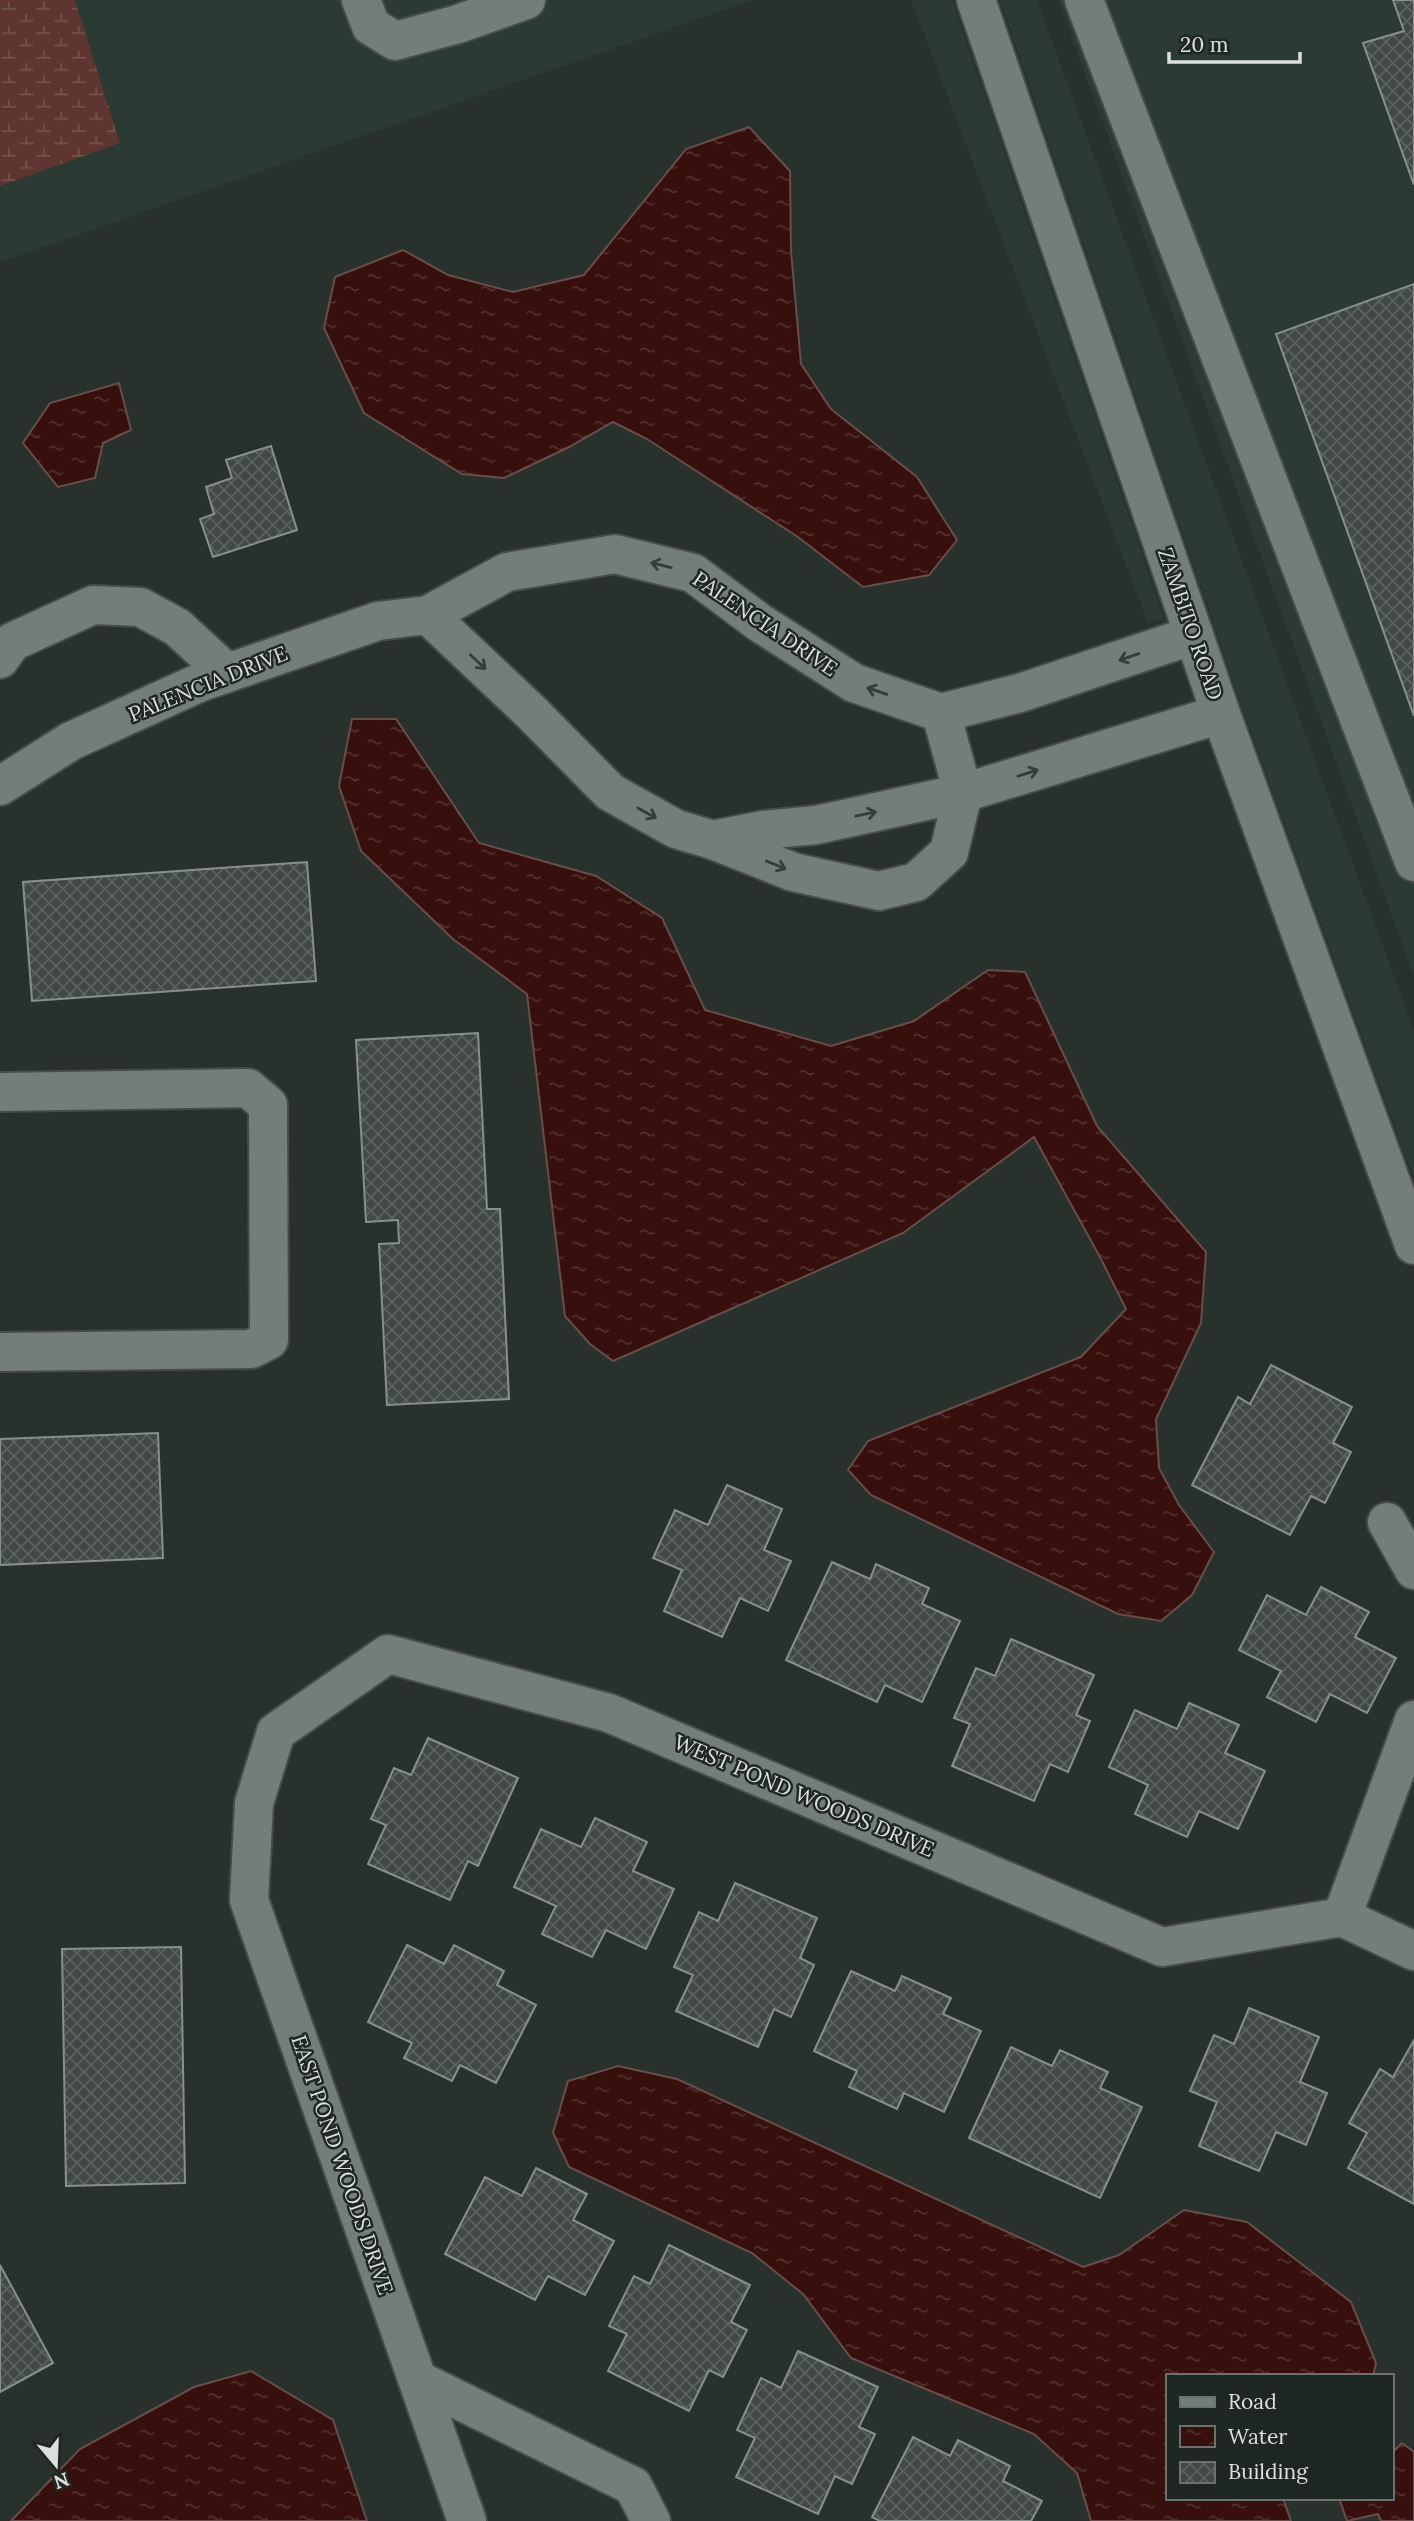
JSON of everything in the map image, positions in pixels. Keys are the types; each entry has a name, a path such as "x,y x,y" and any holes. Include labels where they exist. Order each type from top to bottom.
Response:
{"street":[{"path":"361,0 371,26 395,41 458,24 526,0"},
{"name":"ZAMBITO ROAD","path":"976,0 1221,714 1414,1245"},
{"path":"1084,0 1414,862"},
{"name":"PALENCIA DRIVE","path":"0,786 71,741 201,682 377,621 428,615 507,572 615,554 692,573 761,623 854,684 941,713"},
{"path":"0,659 12,642 93,606 140,607 177,627 227,673"},
{"path":"428,615 531,712 610,792 676,829 713,840 793,872 879,891 916,881 949,852 963,793 941,713 1020,693 1194,635"},
{"path":"713,840 763,830 816,825 963,793 1221,714"},
{"path":"0,1092 248,1088 268,1105 269,1257 269,1340 251,1349 0,1352"},
{"path":"1387,1522 1414,1570"},
{"name":"WEST POND WOODS DRIVE","path":"254,1803 276,1732 388,1654 609,1713 1162,1947 1342,1917"},
{"path":"1414,1720 1342,1917 1414,1951"},
{"name":"EAST POND WOODS DRIVE","path":"254,1803 249,1900 467,2521"},
{"path":"418,2380 633,2486 651,2521"}],"shaded area":[{"path":"75,0 753,0 0,262 0,186 120,142"},
{"path":"911,0 952,0 1164,618 1148,623"},
{"path":"1000,0 1037,0 1414,1031 1414,1179 1242,707"},
{"path":"1058,0 1414,0 1414,976"}],"green space":[{"path":"0,0 75,0 120,143 0,186"}],"water":[{"path":"749,127 790,171 791,251 801,364 831,409 917,477 957,540 929,575 863,587 798,537 647,439 613,422 569,447 504,478 462,474 364,413 324,328 335,277 403,250 448,275 513,292 584,275 686,149"},
{"path":"119,383 131,430 103,443 95,478 58,487 23,443 50,403"},
{"path":"352,719 396,719 479,843 596,876 662,918 705,1010 831,1046 914,1021 988,970 1025,972 1097,1126 1206,1252 1201,1323 1156,1419 1159,1468 1179,1505 1214,1552 1192,1595 1161,1621 1118,1614 871,1495 848,1470 868,1441 1081,1357 1126,1309 1034,1137 903,1233 613,1361 590,1344 565,1316 527,994 453,939 361,851 339,786"},
{"path":"618,2066 677,2079 1083,2267 1119,2255 1184,2210 1247,2222 1351,2302 1376,2363 1373,2374 1166,2374 1166,2500 1284,2500 1291,2521 1091,2521 1077,2473 1034,2434 851,2358 803,2294 752,2253 569,2167 553,2133 568,2081"},
{"path":"251,2371 333,2420 367,2521 11,2521 80,2449 194,2387"},
{"path":"1402,2443 1414,2452 1414,2521 1381,2521 1378,2514 1347,2521 1340,2500 1393,2500 1393,2452"}],"building":[{"path":"1393,0 1414,0 1414,185 1363,43 1404,31"},
{"path":"1414,284 1414,716 1276,334"},
{"path":"271,446 297,530 213,557 200,519 214,514 206,487 232,478 226,460"},
{"path":"307,862 316,981 32,1001 23,882"},
{"path":"478,1033 487,1209 500,1209 509,1399 387,1405 379,1244 399,1243 398,1220 366,1222 356,1040"},
{"path":"1271,1365 1352,1407 1333,1443 1351,1452 1325,1503 1311,1496 1290,1535 1192,1485 1238,1397 1250,1404"},
{"path":"158,1433 163,1558 0,1565 0,1439"},
{"path":"727,1485 782,1509 764,1550 791,1561 768,1611 740,1598 722,1637 664,1611 682,1570 653,1558 675,1510 708,1525"},
{"path":"832,1562 870,1579 876,1564 929,1588 922,1604 960,1621 922,1702 885,1685 877,1702 786,1660"},
{"path":"1321,1587 1369,1612 1355,1637 1396,1658 1367,1713 1330,1694 1316,1722 1267,1697 1281,1671 1239,1650 1267,1595 1306,1615"},
{"path":"1011,1639 1094,1675 1076,1715 1090,1721 1068,1772 1050,1764 1034,1801 952,1766 970,1724 954,1718 976,1668 995,1676"},
{"path":"1189,1703 1239,1725 1225,1753 1265,1771 1238,1829 1199,1811 1187,1837 1135,1814 1148,1785 1109,1767 1135,1710 1177,1729"},
{"path":"428,1738 518,1778 478,1866 468,1861 450,1900 368,1864 386,1825 371,1819 394,1768 411,1775"},
{"path":"595,1818 647,1842 633,1871 674,1889 646,1949 606,1930 592,1957 542,1934 556,1906 514,1887 541,1829 581,1847"},
{"path":"735,1883 817,1918 800,1958 814,1965 791,2017 774,2009 758,2047 676,2011 693,1975 674,1967 699,1912 718,1921"},
{"path":"407,1945 444,1964 454,1945 504,1971 497,1985 536,2005 496,2083 460,2065 452,2081 404,2058 412,2043 368,2022"},
{"path":"181,1947 185,2183 66,2186 62,1949"},
{"path":"851,1971 895,1991 902,1976 951,1998 943,2014 981,2031 944,2112 904,2093 897,2109 849,2087 857,2071 814,2051"},
{"path":"1249,2008 1319,2037 1300,2082 1327,2093 1306,2145 1276,2132 1259,2171 1199,2146 1217,2102 1190,2091 1214,2035 1234,2044"},
{"path":"1414,2040 1414,2204 1348,2168 1367,2133 1349,2123 1380,2069 1393,2077"},
{"path":"1011,2047 1052,2066 1060,2050 1108,2072 1100,2088 1142,2107 1100,2198 969,2138"},
{"path":"536,2168 587,2194 573,2220 614,2241 585,2295 548,2276 535,2300 445,2254 485,2177 522,2196"},
{"path":"669,2245 750,2285 731,2322 747,2330 723,2377 709,2370 689,2411 608,2371 627,2334 609,2326 634,2276 650,2284"},
{"path":"0,2265 53,2363 0,2392"},
{"path":"798,2351 878,2387 859,2427 875,2434 852,2484 835,2476 818,2514 736,2477 755,2438 737,2430 761,2378 781,2388"},
{"path":"913,2437 950,2456 958,2440 1010,2466 1003,2481 1042,2501 1031,2521 880,2521 872,2517"}]}
